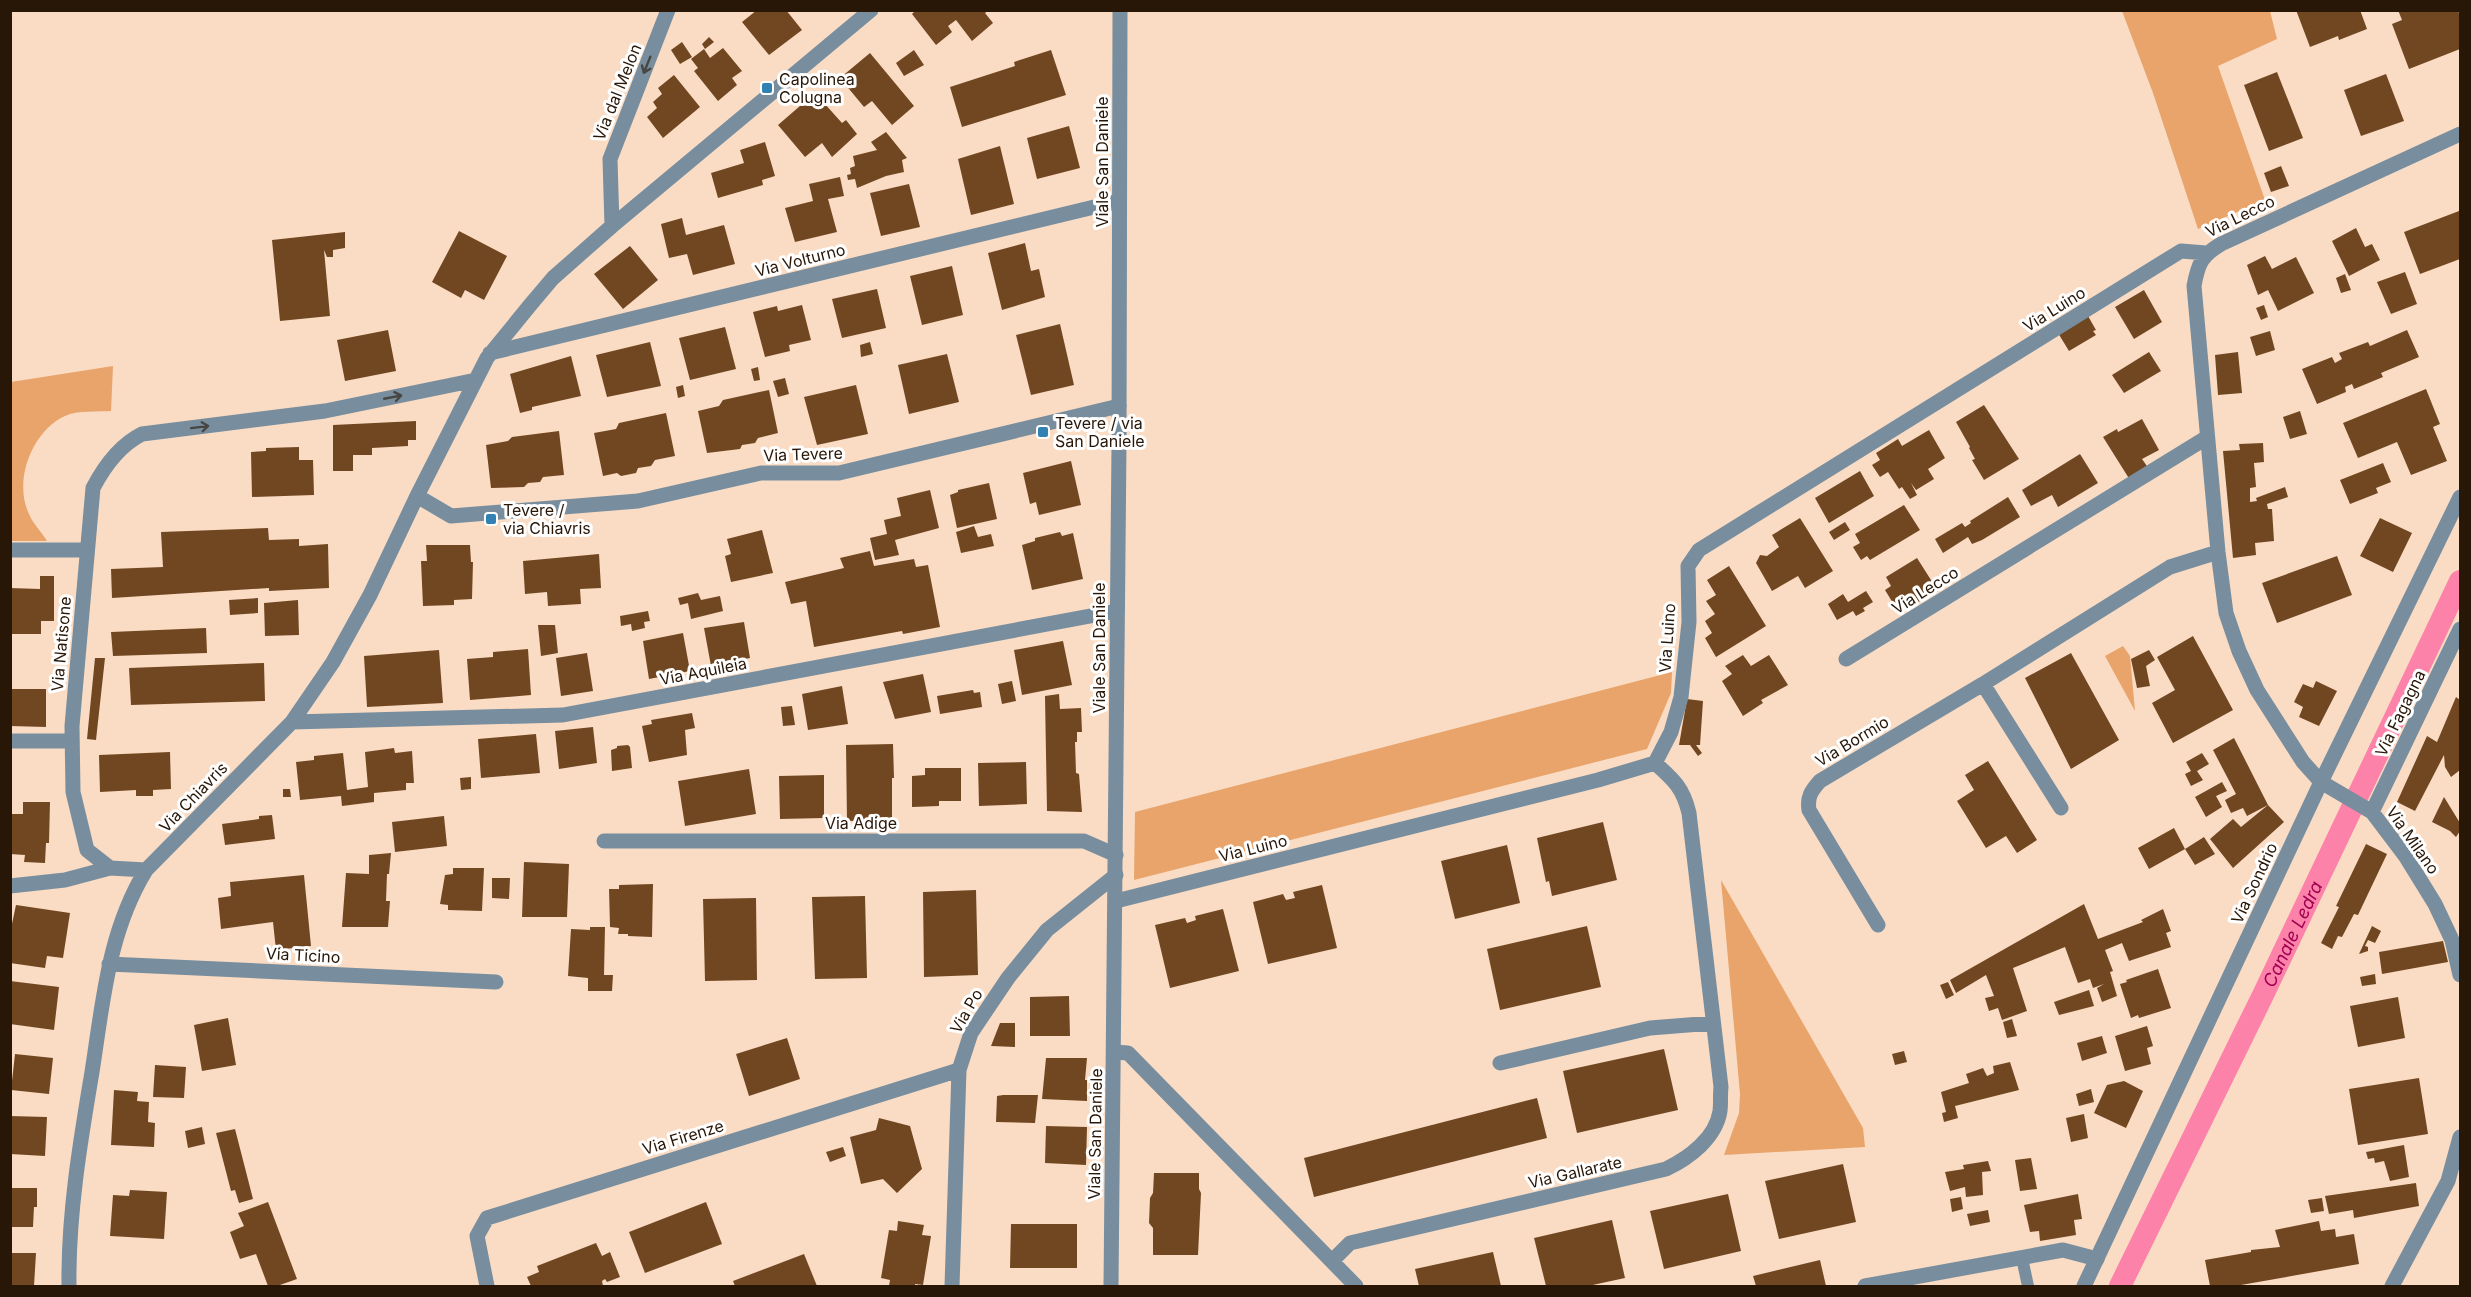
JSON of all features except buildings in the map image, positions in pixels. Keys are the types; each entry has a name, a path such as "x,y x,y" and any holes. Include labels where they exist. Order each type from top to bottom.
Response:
{"street":[{"name":"Via dal Melon","path":"612,226 610,159 668,10"},
{"name":"Via Chiavris","path":"69,1287 69,1262 79,1153 109,964 117,931 130,896 146,870 292,722 333,662 490,353 553,279 612,226 871,10"},
{"name":"Viale San Daniele","path":"1111,1287 1116,901 1120,10"},
{"name":"Via Lecco","path":"2326,785 2303,762 2257,690 2239,651 2226,613 2206,438 2194,286 2197,268 2206,253 2221,244 2460,134"},
{"name":"Via Volturno","path":"490,353 1119,201"},
{"name":"Via Luino","path":"1116,901 1655,763 1671,732 1681,697 1689,622 1689,566 1699,550 2181,251 2206,253"},
{"name":"Via Natisone","path":"110,868 87,850 73,792 72,741 87,550 93,488 102,471 142,431 325,411 476,380"},
{"name":"Via Tevere","path":"417,495 451,516 638,501 761,473 839,473 1119,406"},
{"name":"Via Lecco","path":"1846,659 2206,438"},
{"name":"Via Sondrio","path":"2084,1287 2326,785 2460,497"},
{"path":"10,550 87,550"},
{"name":"Via Bormio","path":"1878,925 1809,810 1808,799 1820,781 1983,684 2170,567 2218,552"},
{"name":"Via Aquileia","path":"292,722 563,715 1117,612"},
{"name":"Via Fagagna","path":"2369,811 2460,629"},
{"path":"1983,684 2061,808"},
{"path":"10,741 72,741"},
{"name":"Via Gallarate","path":"1332,1261 1350,1243 1666,1168 1685,1160 1710,1132 1720,1114 1720,1087 1689,813 1686,798 1678,784 1655,763"},
{"name":"Via Milano","path":"2326,785 2369,811 2406,857 2435,904 2452,940 2460,975"},
{"name":"Via Adige","path":"604,841 1084,841 1116,855"},
{"path":"10,886 65,880 110,868 146,870"},
{"name":"Via Po","path":"952,1287 959,1070 971,1033 1008,978 1047,930 1116,875"},
{"name":"Via Ticino","path":"109,964 496,982"},
{"path":"1500,1063 1650,1028 1713,1023"},
{"path":"1114,1052 1128,1053 1356,1287"},
{"name":"Via Firenze","path":"487,1287 477,1236 487,1218 959,1070"},
{"path":"2392,1287 2448,1181 2460,1137"},
{"path":"1864,1287 2063,1250 2097,1259"}],"lane":[{"path":"2022,1258 2028,1287"}],"shaded area":[{"path":"2122,11 2270,11 2277,39 2218,66 2265,200 2198,229 2153,93"},
{"path":"113,366 111,411 82,412 65,416 43,433 29,458 23,487 25,501 31,518 47,541 11,541 11,382"},
{"path":"2123,646 2130,656 2135,711 2105,656"},
{"path":"1672,672 1671,693 1647,749 1134,880 1135,812"},
{"path":"1721,880 1863,1128 1865,1147 1724,1155 1739,1113 1740,1094"}],"waterway":[{"name":"Canale Ledra","path":"2120,1286 2263,995 2460,581"}],"place":[{"name":"Capolinea Colugna","path":"767,88"},
{"name":"Tevere / via San Daniele","path":"1043,432"},
{"name":"Tevere / via Chiavris","path":"491,519"}]}
